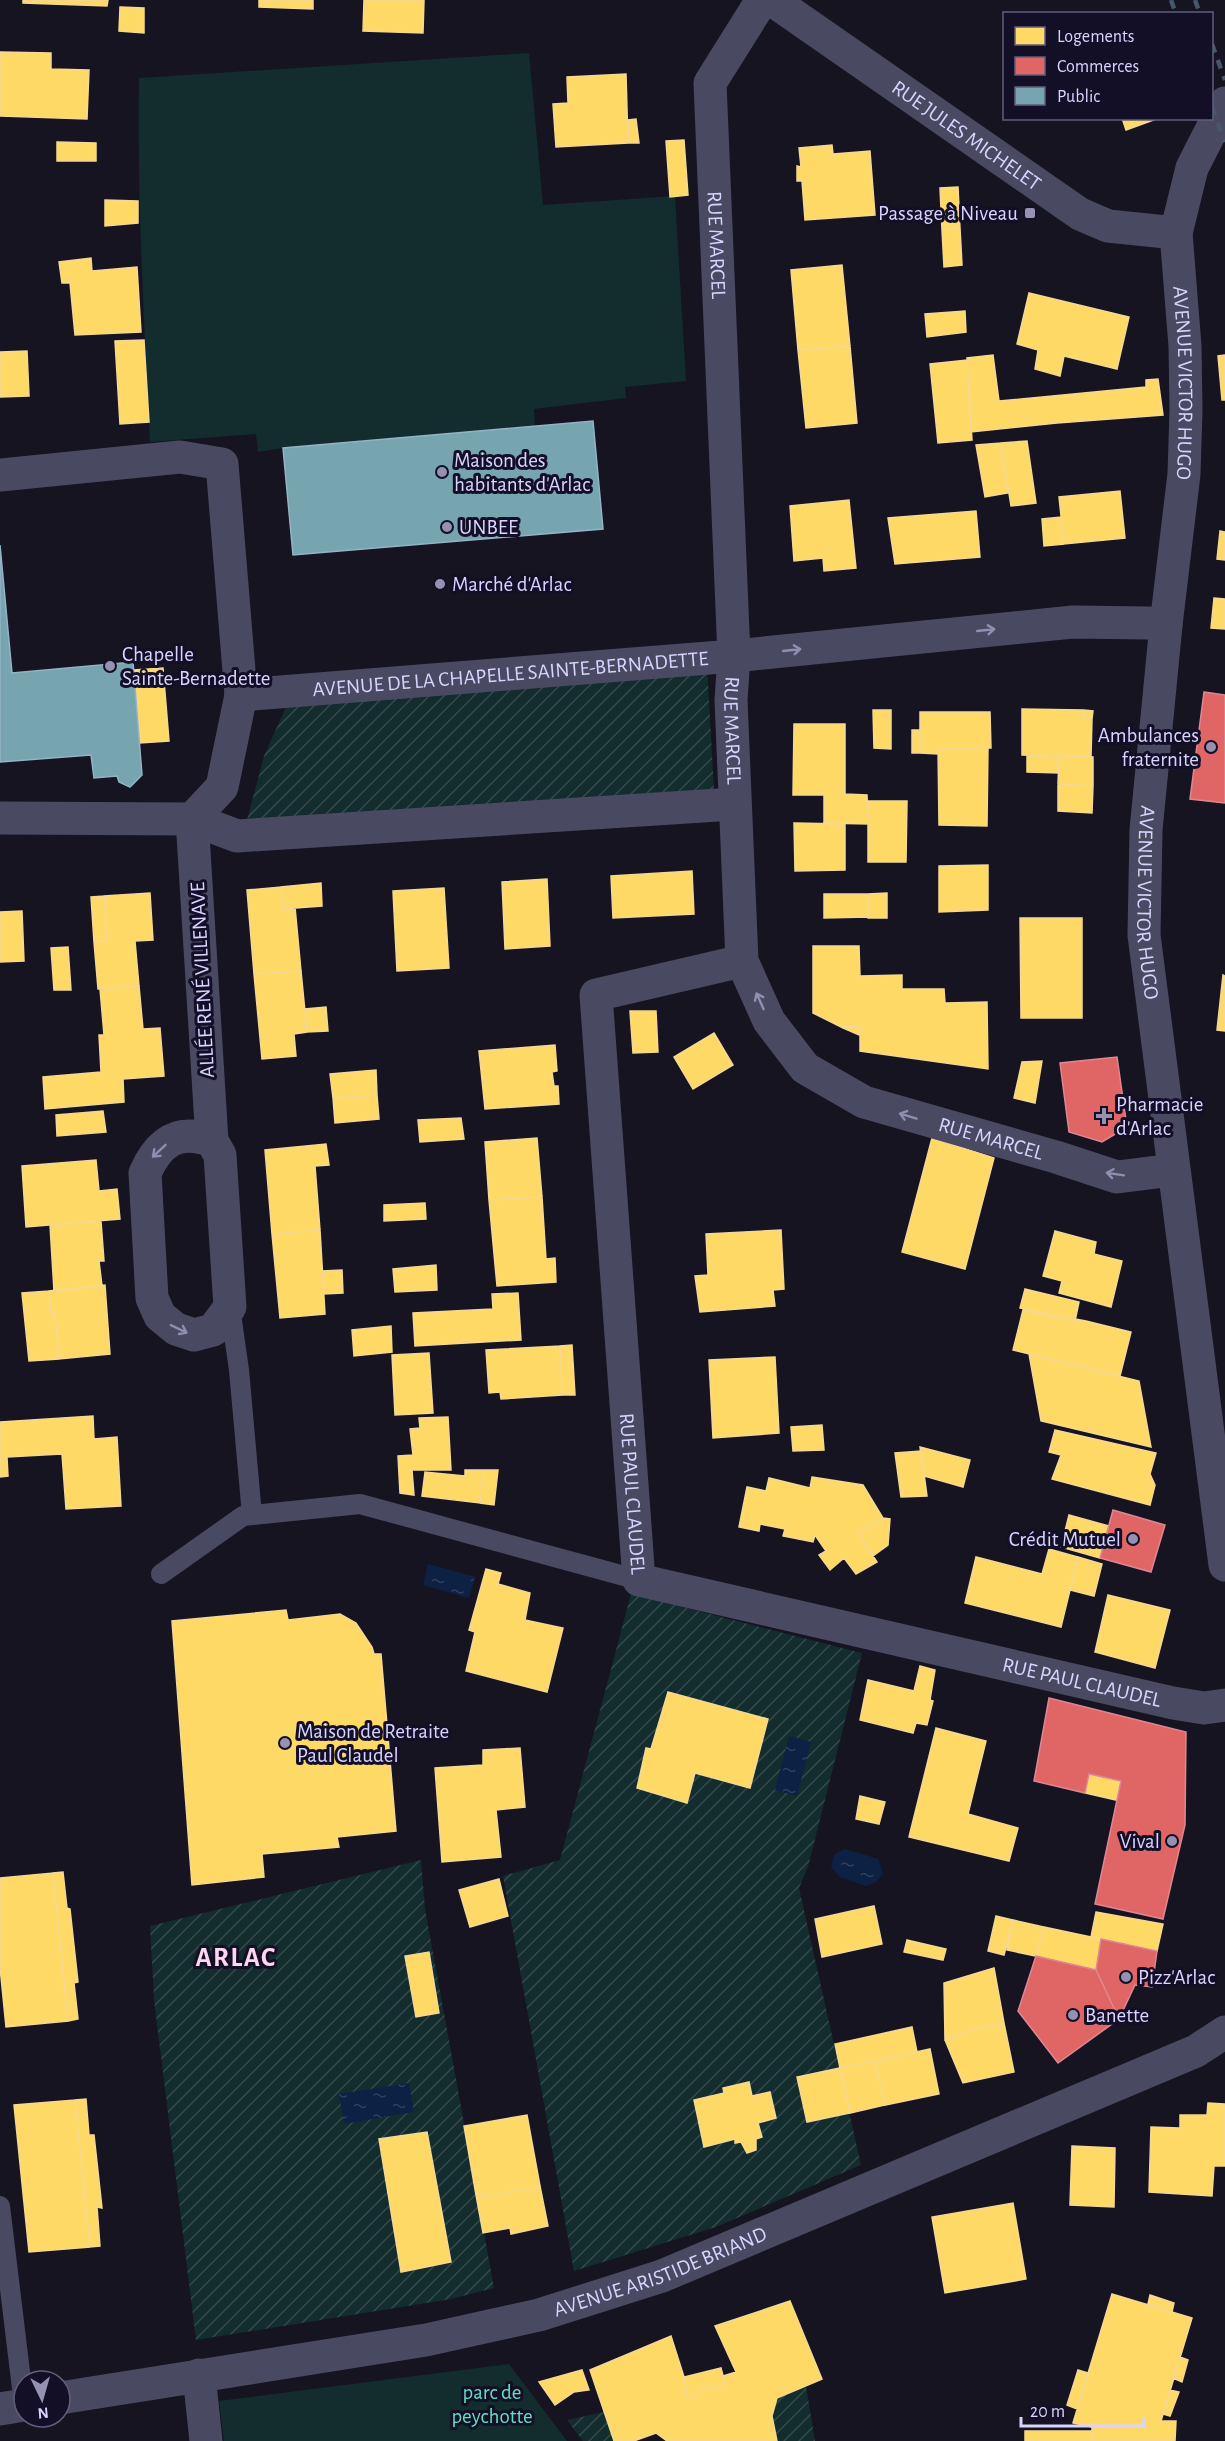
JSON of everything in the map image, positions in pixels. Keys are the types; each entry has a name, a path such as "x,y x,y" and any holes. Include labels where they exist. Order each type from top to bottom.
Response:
{"street":[{"name":"RUE MARCEL","path":"762,0 710,83 734,656 731,700 742,961 769,1021 805,1068 864,1102 1056,1157 1117,1177 1173,1170"},
{"name":"RUE JULES MICHELET","path":"772,0 1080,214 1108,226 1176,233"},
{"name":"AVENUE VICTOR HUGO","path":"1225,103 1192,168 1176,233 1185,346 1184,474 1166,625 1146,830 1144,935 1225,1565"},
{"path":"0,475 180,457 222,464 242,695 222,788 192,819"},
{"name":"AVENUE DE LA CHAPELLE SAINTE-BERNADETTE","path":"242,695 734,656 1073,622 1166,625"},
{"path":"0,818 192,819 237,836 734,804"},
{"name":"ALLÉE RENÉ VILLENAVE","path":"192,819 212,1142 220,1155 230,1308"},
{"name":"RUE PAUL CLAUDEL","path":"742,961 596,994 639,1580 1173,1703 1204,1708 1225,1705"},
{"path":"212,1142 182,1135 152,1157 145,1173 152,1298 160,1316 176,1329 194,1335 213,1330 230,1308"},
{"name":"AVENUE ARISTIDE BRIAND","path":"72,2396 426,2340 539,2315 662,2276 1196,2051 1225,2032"},
{"path":"199,2375 206,2441"}],"lane":[{"path":"230,1308 239,1370 252,1515"},
{"path":"161,1574 243,1516 360,1504 639,1580"},
{"path":"0,2206 20,2369"}],"green space":[{"path":"529,53 543,205 675,196 686,381 625,387 626,398 534,409 535,426 258,452 256,434 150,442 140,214 139,78"},
{"path":"707,665 714,790 247,820 264,756 290,698"},
{"path":"631,1594 862,1653 808,1867 799,1888 861,2165 716,2227 574,2271 503,1876 560,1860"},
{"path":"421,1860 425,1909 494,2288 451,2299 196,2340 154,2000 150,1926"},
{"name":"parc de peychotte","path":"509,2364 567,2441 224,2441 219,2401"},
{"path":"806,2386 815,2441 778,2441 773,2425 777,2398"},
{"path":"604,2412 614,2441 583,2441 567,2420"}],"water":[{"path":"428,1564 475,1577 469,1598 423,1585"},
{"path":"789,1736 811,1742 797,1796 775,1790"},
{"path":"845,1849 878,1859 883,1873 876,1882 866,1886 840,1877 831,1867 835,1854"},
{"path":"409,2083 414,2112 344,2124 339,2094"}],"building: Logements":[{"path":"23,0 108,0 107,6 23,3"},
{"path":"259,0 313,0 313,9 259,7"},
{"path":"364,0 424,0 423,33 363,31"},
{"path":"120,7 144,8 144,33 119,31"},
{"path":"0,52 51,53 51,69 89,70 87,119 0,116"},
{"path":"626,74 628,143 556,147 553,104 568,103 567,77"},
{"path":"636,119 639,143 628,143 628,120"},
{"path":"1123,120 1154,120 1126,130"},
{"path":"684,140 688,195 670,197 666,141"},
{"path":"57,142 96,143 96,161 57,161"},
{"path":"832,145 833,154 870,151 875,215 805,220 802,181 797,181 797,166 801,167 799,148"},
{"path":"958,187 960,228 942,230 940,188"},
{"path":"105,200 138,201 138,223 105,226"},
{"path":"960,228 962,265 944,267 942,230"},
{"path":"91,258 92,271 137,267 141,332 75,335 70,283 62,283 59,262"},
{"path":"842,265 850,346 798,350 791,270"},
{"path":"1029,293 1129,317 1117,369 1064,356 1060,376 1035,369 1038,350 1017,344"},
{"path":"965,311 966,332 927,337 925,314"},
{"path":"144,340 149,422 120,424 115,341"},
{"path":"850,346 857,423 806,428 798,350"},
{"path":"27,351 29,396 0,397 0,352"},
{"path":"993,355 999,401 1146,387 1146,380 1158,379 1163,415 971,432 967,358"},
{"path":"1225,355 1225,400 1222,400 1218,356"},
{"path":"967,360 972,440 938,443 930,364"},
{"path":"1027,441 1036,503 1011,506 1001,443"},
{"path":"1001,443 1008,493 985,497 976,445"},
{"path":"1120,491 1125,538 1064,544 1059,497"},
{"path":"849,500 856,568 824,571 823,558 794,561 790,506"},
{"path":"976,511 980,557 895,564 888,518"},
{"path":"1061,517 1064,544 1044,546 1042,519"},
{"path":"1220,531 1225,532 1225,560 1217,559"},
{"path":"1214,598 1225,599 1225,629 1211,628"},
{"path":"163,668 169,741 140,743 134,670"},
{"path":"1022,709 1084,710 1083,719 1092,719 1091,757 1022,755"},
{"path":"873,710 891,710 891,749 874,748"},
{"path":"1084,710 1093,711 1092,719 1083,719"},
{"path":"920,712 990,712 991,748 938,748 938,754 920,753"},
{"path":"794,724 845,724 845,794 867,795 868,824 824,823 824,795 793,795"},
{"path":"912,730 920,730 920,753 912,753"},
{"path":"938,748 988,748 987,826 939,825"},
{"path":"1027,756 1059,756 1059,773 1027,772"},
{"path":"1059,756 1093,757 1093,786 1058,784"},
{"path":"1058,784 1093,786 1092,813 1058,811"},
{"path":"868,801 907,801 906,862 868,862"},
{"path":"794,823 845,824 845,870 795,871"},
{"path":"988,865 988,910 939,912 939,866"},
{"path":"692,871 694,914 613,918 611,876"},
{"path":"547,879 550,946 505,949 502,882"},
{"path":"321,883 322,906 283,909 281,887"},
{"path":"281,887 283,909 295,907 301,971 254,974 247,890"},
{"path":"444,888 449,968 397,971 393,891"},
{"path":"150,893 153,940 135,941 139,986 98,989 94,942 107,941 104,896"},
{"path":"887,893 887,918 868,918 868,894"},
{"path":"824,894 868,894 868,917 824,918"},
{"path":"104,896 107,941 94,942 91,897"},
{"path":"22,911 24,961 0,962 0,912"},
{"path":"1020,918 1082,918 1082,1018 1021,1018"},
{"path":"813,946 859,946 860,976 902,975 902,989 944,989 945,1003 987,1002 988,1069 860,1051 860,1026 843,1028 813,1013"},
{"path":"68,947 71,990 54,990 51,948"},
{"path":"301,971 307,1032 294,1034 296,1056 262,1059 254,974"},
{"path":"1223,975 1225,976 1225,1031 1217,1030"},
{"path":"139,986 143,1029 160,1028 164,1076 123,1079 124,1102 45,1109 43,1077 101,1072 99,1035 104,1035 100,989"},
{"path":"326,1007 328,1031 307,1032 305,1009"},
{"path":"630,1011 656,1011 658,1052 633,1053"},
{"path":"860,1026 859,1035 843,1028 844,1027"},
{"path":"714,1033 733,1065 693,1089 674,1057"},
{"path":"555,1045 557,1071 552,1072 554,1086 558,1086 559,1104 485,1109 479,1051"},
{"path":"1042,1061 1035,1103 1014,1098 1022,1062"},
{"path":"376,1070 377,1095 333,1098 330,1074"},
{"path":"377,1095 379,1119 335,1123 333,1098"},
{"path":"103,1111 106,1132 57,1136 56,1115"},
{"path":"461,1118 464,1139 420,1142 418,1120"},
{"path":"537,1138 542,1197 489,1200 485,1142"},
{"path":"932,1138 994,1158 965,1269 902,1252"},
{"path":"326,1144 329,1165 315,1166 320,1230 272,1234 265,1150"},
{"path":"96,1160 99,1191 117,1189 120,1219 26,1227 22,1166"},
{"path":"542,1197 546,1259 555,1258 556,1282 497,1286 489,1200"},
{"path":"425,1203 426,1219 384,1221 384,1205"},
{"path":"101,1221 104,1261 99,1261 102,1286 54,1291 50,1225"},
{"path":"320,1230 325,1314 280,1318 272,1234"},
{"path":"781,1230 784,1289 773,1290 775,1306 700,1312 695,1276 708,1275 706,1234"},
{"path":"1055,1231 1096,1242 1094,1254 1122,1261 1111,1307 1059,1293 1062,1281 1043,1276"},
{"path":"436,1265 437,1290 395,1292 393,1269"},
{"path":"342,1270 343,1293 324,1294 322,1271"},
{"path":"105,1285 110,1354 59,1359 55,1314 51,1314 49,1291"},
{"path":"1025,1289 1079,1302 1075,1321 1020,1308"},
{"path":"49,1291 51,1314 55,1314 59,1359 29,1361 22,1293"},
{"path":"518,1293 521,1340 415,1346 413,1313 493,1309 492,1294"},
{"path":"1023,1310 1131,1332 1120,1376 1013,1350"},
{"path":"391,1326 392,1352 354,1356 352,1330"},
{"path":"572,1345 575,1395 562,1395 560,1346"},
{"path":"560,1346 562,1395 501,1399 500,1392 489,1393 486,1350"},
{"path":"429,1353 433,1413 395,1415 392,1355"},
{"path":"1029,1354 1139,1381 1151,1447 1041,1421"},
{"path":"775,1357 779,1433 713,1438 709,1360"},
{"path":"93,1416 94,1439 117,1437 121,1506 66,1509 62,1454 7,1457 8,1476 0,1477 0,1422"},
{"path":"448,1417 451,1470 412,1470 414,1495 400,1493 398,1456 413,1455 410,1429 420,1428 419,1418"},
{"path":"822,1425 824,1450 793,1451 791,1427"},
{"path":"1055,1430 1156,1453 1150,1474 1155,1485 1150,1505 1052,1479 1061,1455 1049,1452"},
{"path":"920,1447 970,1460 963,1487 924,1476"},
{"path":"921,1451 927,1496 901,1497 895,1453"},
{"path":"465,1470 484,1470 480,1503 422,1496 425,1472 465,1476"},
{"path":"484,1470 498,1470 494,1505 480,1503"},
{"path":"812,1477 863,1485 883,1518 858,1533 877,1562 856,1574 844,1558 830,1570 819,1555 826,1551 815,1535 813,1542 783,1536 785,1529 760,1524 759,1531 739,1527 747,1487 766,1491 769,1478 810,1488"},
{"path":"1069,1515 1109,1526 1100,1558 1061,1547"},
{"path":"883,1518 890,1519 888,1545 873,1556 858,1533"},
{"path":"1049,1549 1078,1557 1061,1627 965,1603 976,1557 1042,1574"},
{"path":"1078,1557 1102,1564 1094,1596 1070,1590"},
{"path":"486,1569 501,1573 498,1584 530,1593 525,1620 563,1628 547,1692 466,1671 475,1632 469,1630"},
{"path":"1108,1595 1170,1610 1155,1668 1095,1652"},
{"name":"Maison de Retraite Paul Claudel","path":"286,1610 288,1620 340,1614 356,1623 374,1654 381,1654 396,1831 337,1837 339,1847 262,1854 264,1877 192,1885 172,1621"},
{"path":"920,1666 935,1670 930,1700 933,1701 927,1725 916,1723 913,1733 860,1720 868,1680 914,1691"},
{"path":"668,1692 768,1719 750,1788 695,1773 687,1803 637,1788 646,1748 651,1749"},
{"path":"936,1728 986,1741 968,1814 1018,1828 1009,1861 909,1837"},
{"path":"520,1748 525,1807 496,1810 501,1857 442,1862 435,1768 483,1765 483,1750"},
{"path":"1089,1774 1121,1781 1116,1800 1085,1793"},
{"path":"860,1796 885,1802 879,1824 856,1819"},
{"path":"63,1872 67,1908 70,1909 78,1982 74,1983 78,2019 68,2021 53,1873"},
{"path":"53,1873 68,2021 6,2027 0,1967 0,1878"},
{"path":"499,1879 508,1916 470,1927 459,1890"},
{"path":"874,1906 882,1944 822,1957 815,1919"},
{"path":"1096,1912 1163,1924 1157,1951 1091,1937"},
{"path":"996,1916 1013,1920 1004,1955 988,1951"},
{"path":"1013,1920 1044,1927 1036,1956 1007,1950"},
{"path":"1044,1927 1101,1939 1096,1970 1036,1956"},
{"path":"907,1940 946,1949 943,1960 904,1952"},
{"path":"429,1952 439,2013 416,2017 405,1956"},
{"path":"994,1968 1004,2023 978,2028 945,2040 944,1983"},
{"path":"1004,2023 1014,2072 963,2083 945,2040 978,2028"},
{"path":"912,2027 917,2052 840,2068 835,2044"},
{"path":"930,2049 939,2094 885,2105 875,2061"},
{"path":"875,2061 885,2105 850,2113 840,2068"},
{"path":"840,2068 850,2113 807,2122 797,2077"},
{"path":"749,2082 752,2096 770,2092 776,2118 758,2123 762,2137 756,2139 756,2150 747,2153 741,2142 735,2143 735,2139 704,2147 694,2100 724,2093 723,2088"},
{"path":"86,2099 89,2135 94,2135 102,2208 97,2207 100,2246 90,2247 75,2100"},
{"path":"75,2100 90,2247 29,2252 14,2105"},
{"path":"1208,2103 1225,2104 1225,2166 1214,2166 1212,2196 1149,2192 1151,2127 1180,2128 1180,2115 1207,2115"},
{"path":"527,2115 540,2186 484,2197 484,2193 476,2195 464,2126"},
{"path":"427,2132 451,2262 401,2272 379,2139"},
{"path":"1072,2146 1115,2148 1114,2207 1070,2205"},
{"path":"540,2186 548,2226 511,2234 510,2228 483,2233 476,2195 484,2193 484,2197"},
{"path":"1013,2203 1026,2279 945,2293 932,2217"},
{"path":"1112,2294 1192,2318 1161,2421 1176,2421 1175,2441 1092,2441 1092,2427 1073,2423"},
{"path":"1150,2295 1174,2303 1172,2312 1148,2304"},
{"path":"790,2301 822,2379 777,2398 772,2416 777,2441 667,2441 656,2433 634,2441 614,2441 590,2370 671,2336 684,2377 687,2396 697,2396 698,2390 713,2386 718,2389 726,2387 723,2376 736,2372 715,2326"},
{"path":"1180,2357 1188,2360 1182,2382 1173,2378"},
{"path":"721,2368 726,2387 718,2389 713,2386 698,2390 697,2396 687,2396 684,2377"},
{"path":"582,2370 589,2390 574,2392 555,2405 539,2382"},
{"path":"1078,2370 1088,2373 1077,2409 1067,2405"},
{"path":"1170,2390 1179,2392 1170,2416 1163,2414"},
{"path":"1025,2431 1092,2431 1092,2441 1025,2441"}],"building: Commerces":[{"name":"Ambulances fraternite","path":"1204,692 1225,695 1225,803 1190,799"},
{"path":"1117,1057 1127,1127 1102,1142 1069,1132 1060,1063"},
{"path":"1113,1510 1165,1525 1151,1572 1100,1558"},
{"path":"1049,1698 1186,1732 1185,1825 1163,1919 1095,1904 1121,1781 1089,1774 1085,1793 1034,1781"},
{"name":"Pizz'Arlac","path":"1101,1939 1157,1951 1152,1987 1135,1985 1119,2019 1096,1970"},
{"path":"1036,1956 1096,1970 1119,2019 1058,2063 1018,2011"}],"building: Public":[{"name":"Maison des habitants d'Arlac","path":"593,421 603,529 293,555 283,448"},
{"name":"Chapelle Sainte-Bernadette","path":"0,545 12,673 133,662 142,775 130,787 119,782 117,776 94,778 91,755 0,762"}],"railway":[{"path":"1171,0 1175,12"},
{"path":"1195,0 1199,12"},
{"path":"1213,47 1225,80"},
{"path":"1213,110 1225,142"}],"place":[{"name":"Passage à Niveau","path":"1030,213"},
{"name":"Maison des habitants d'Arlac","path":"442,472"},
{"name":"UNBEE","path":"447,527"},
{"name":"Marché d'Arlac","path":"440,584"},
{"name":"Chapelle Sainte-Bernadette","path":"110,666"},
{"name":"Ambulances fraternite","path":"1211,747"},
{"name":"Pharmacie d'Arlac","path":"1104,1116"},
{"name":"Crédit Mutuel","path":"1133,1539"},
{"name":"Maison de Retraite Paul Claudel","path":"285,1743"},
{"name":"Vival","path":"1172,1841"},
{"name":"Pizz'Arlac","path":"1126,1977"},
{"name":"Banette","path":"1073,2015"}],"district":[{"name":"ARLAC","path":"236,1957"}]}
